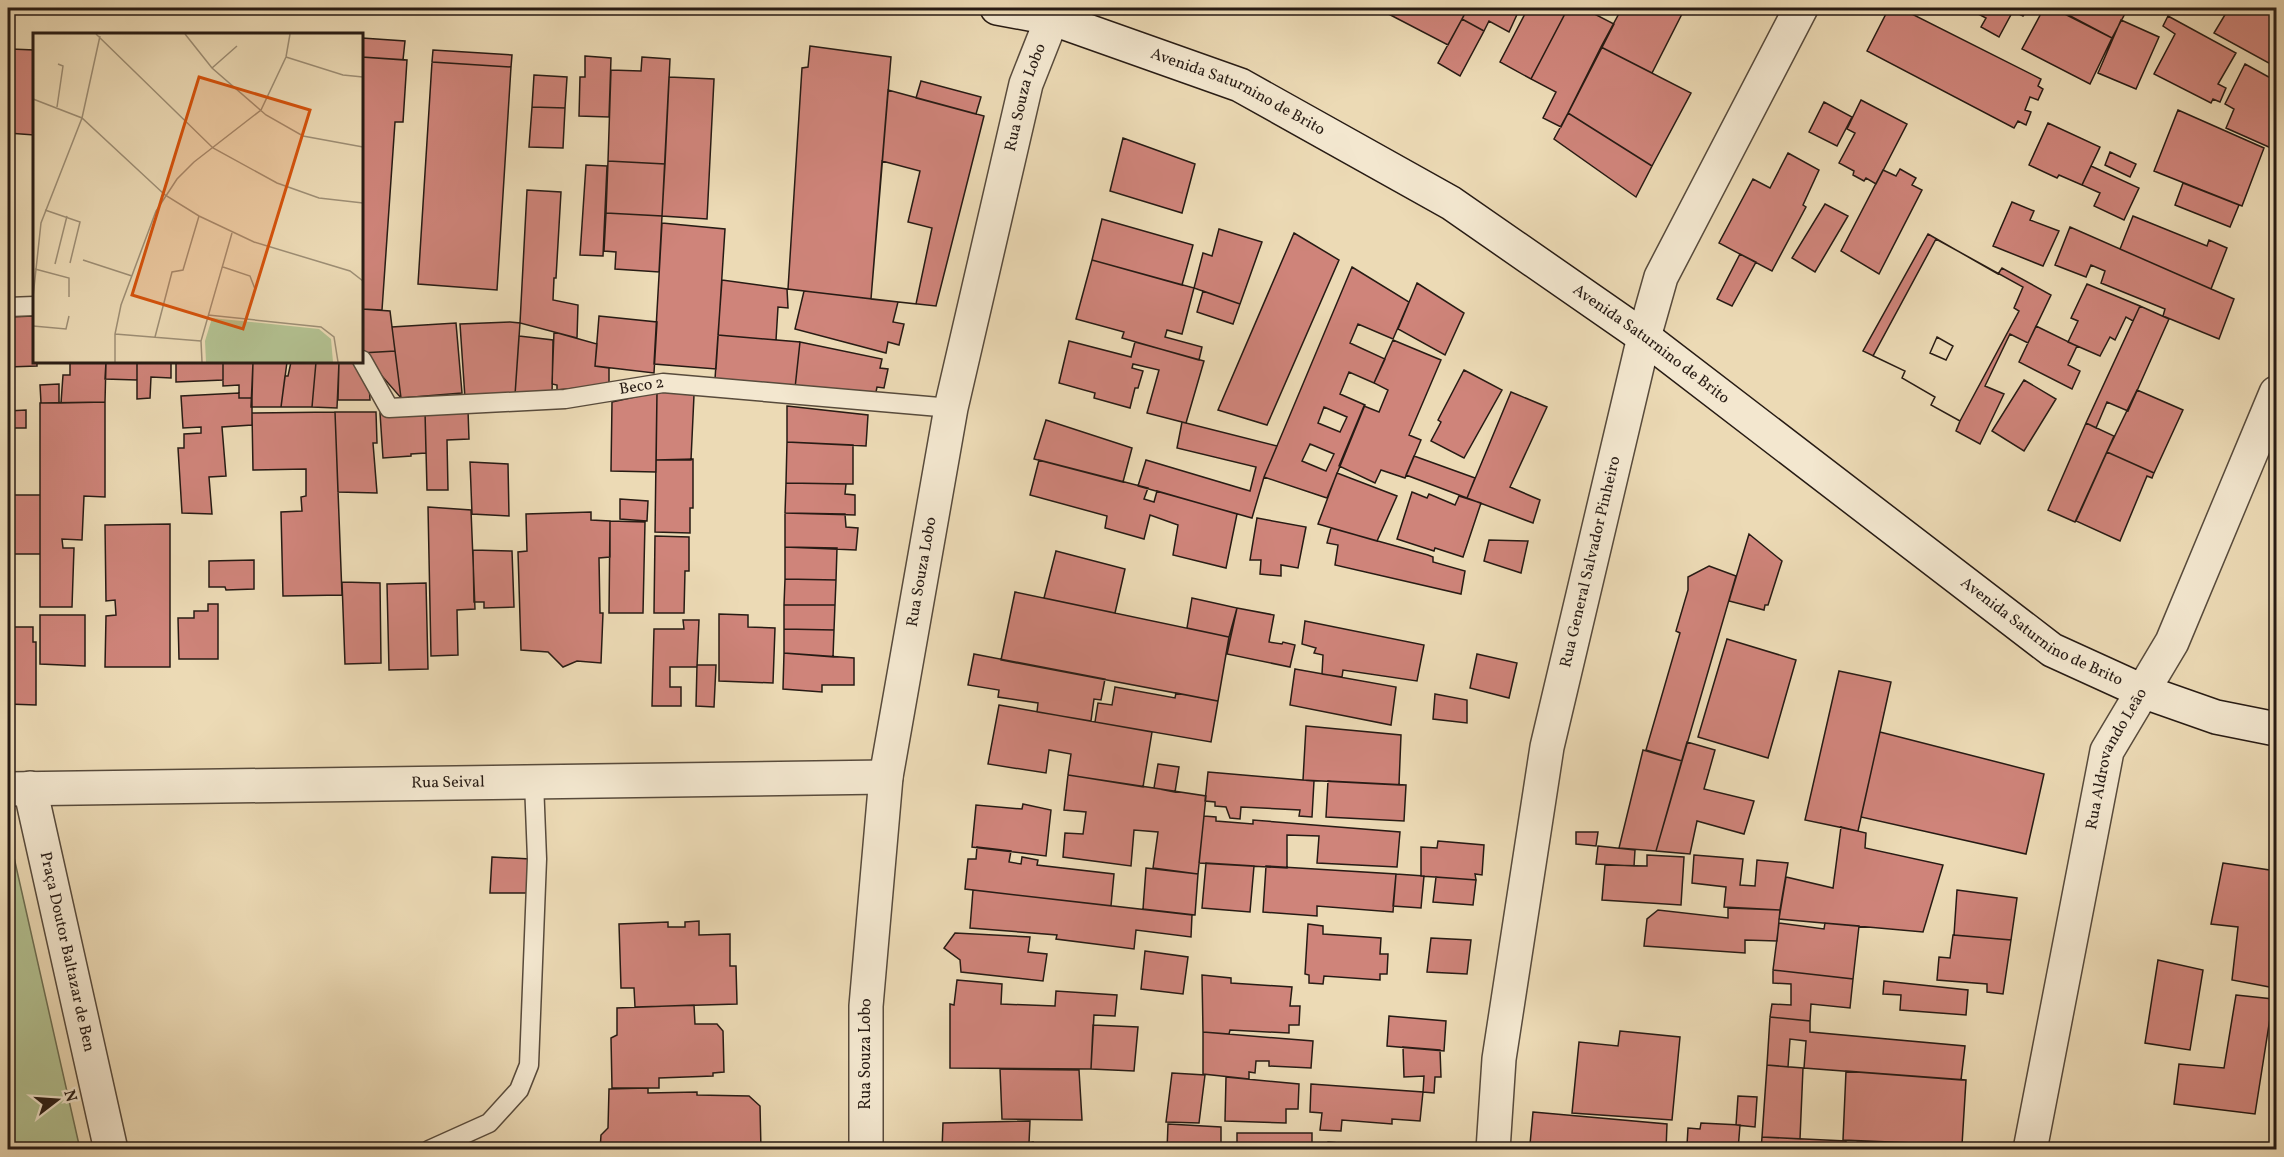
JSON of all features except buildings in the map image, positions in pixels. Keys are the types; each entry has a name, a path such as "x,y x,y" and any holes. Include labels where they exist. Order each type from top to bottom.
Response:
{"street":[{"name":"Avenida Saturnino de Brito","path":"997,8 1054,13 1239,85 1451,203 1644,337 2052,650 2142,691 2216,717 2277,729"},
{"name":"Rua General Salvador Pinheiro","path":"1493,1149 1499,1059 1547,747 1644,337 1661,278 1801,8"},
{"name":"Rua Souza Lobo","path":"866,1149 866,1006 886,777 951,408 1026,84 1054,13"},
{"name":"Rua Aldrovando Leão","path":"2030,1149 2107,750 2172,642 2277,393"},
{"name":"Rua Seival","path":"19,789 886,777"},
{"name":"Praça Doutor Baltazar de Ben","path":"19,789 111,1149"}],"lane":[{"path":"8,307 33,306"},
{"name":"Beco 2","path":"363,362 389,408 565,399 663,383 951,408"},
{"path":"429,1149 489,1123 519,1090 529,1065 537,859 534,782"}],"green space":[{"path":"8,831 80,1149 8,1149"}]}
